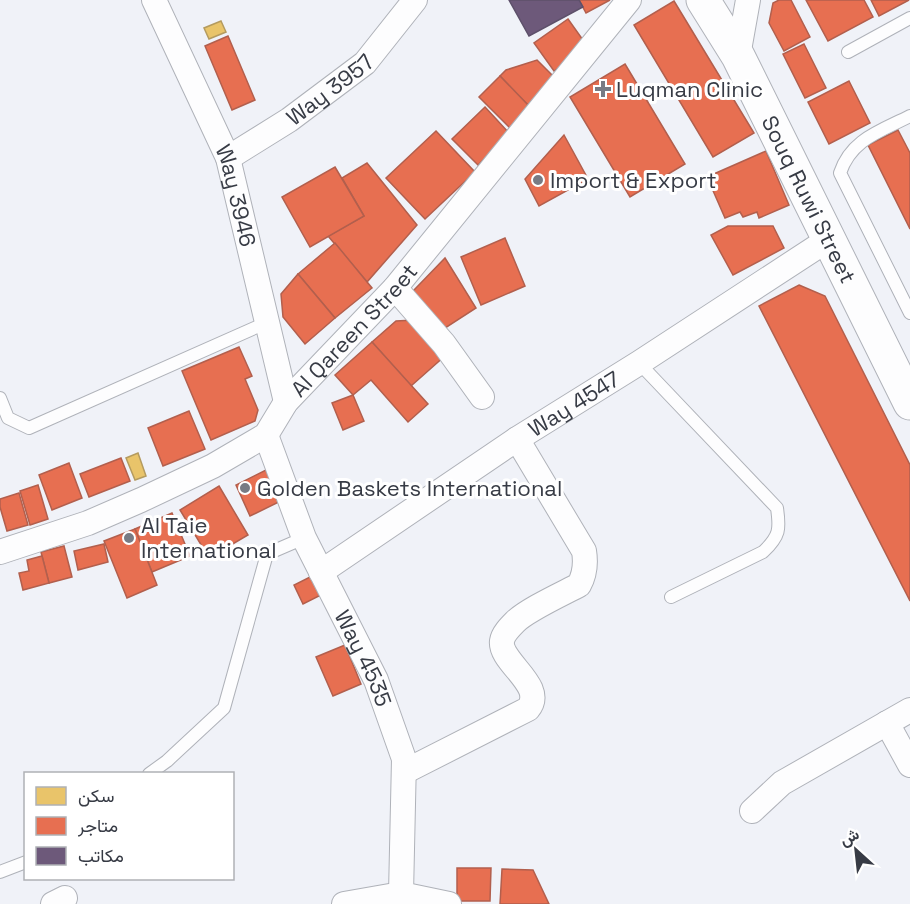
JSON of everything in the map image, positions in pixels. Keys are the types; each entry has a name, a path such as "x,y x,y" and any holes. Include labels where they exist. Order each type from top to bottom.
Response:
{"main road":[{"name":"Souq Ruwi Street","path":"703,0 738,56 910,403"}],"street":[{"name":"Way 3946","path":"154,0 228,158 286,402"},
{"name":"Way 3957","path":"228,158 289,120 366,63 415,0"},
{"name":"Al Qareen Street","path":"0,552 88,523 141,500 213,466 266,435 286,402 395,288 629,0"},
{"path":"738,56 747,0"},
{"name":"Way 4547","path":"321,572 517,439 830,239"},
{"path":"395,288 444,344 482,397"},
{"name":"Way 4535","path":"266,435 304,538 376,680 404,759 401,899"},
{"path":"404,772 532,705 532,693 502,648 502,638 516,620 579,585 583,577 584,551 517,439"},
{"path":"752,811 782,783 910,710"},
{"path":"887,723 910,765"},
{"path":"344,904 401,899 449,904"}],"lane":[{"path":"848,52 910,18"},
{"path":"910,116 861,141 844,161 840,173 910,313"},
{"path":"0,398 8,418 29,428 268,322"},
{"path":"639,363 777,508 779,527 774,541 763,552 671,597"},
{"path":"152,772 167,761 224,708 267,554 304,538"},
{"path":"0,872 24,863"}],"building: سكن":[{"path":"221,21 226,32 209,39 204,28"},
{"path":"138,453 146,476 135,480 126,458"}],"building: متاجر":[{"path":"579,0 610,0 586,13"},
{"path":"779,0 791,0 810,37 784,51 769,23 773,3"},
{"path":"806,0 864,0 873,17 828,41"},
{"path":"871,0 909,0 879,16"},
{"path":"674,1 754,133 713,157 634,25"},
{"path":"568,19 588,47 554,71 534,43"},
{"path":"228,36 255,100 232,110 205,46"},
{"path":"804,44 826,88 805,98 783,54"},
{"path":"537,60 555,78 528,105 500,76 506,70"},
{"path":"625,64 685,164 630,197 570,97"},
{"path":"500,76 528,105 511,129 479,97"},
{"path":"849,81 870,123 829,144 808,102"},
{"path":"485,107 510,134 478,165 452,139"},
{"path":"898,130 910,153 910,229 868,145"},
{"path":"436,131 475,172 425,219 386,178"},
{"path":"564,135 588,179 539,206 525,179"},
{"path":"766,151 789,205 759,218 757,212 743,217 740,212 725,218 707,177"},
{"path":"367,163 417,225 367,282 328,236 364,216 342,178"},
{"path":"335,167 364,216 310,247 282,197"},
{"path":"728,226 773,226 784,248 733,275 711,235"},
{"path":"505,238 525,286 481,305 461,257"},
{"path":"335,243 372,288 335,318 298,274"},
{"path":"445,258 476,308 439,332 413,291"},
{"path":"298,274 335,318 305,344 283,317 281,294"},
{"path":"799,285 825,296 910,465 910,601 759,306"},
{"path":"414,320 446,355 411,386 372,342 396,321"},
{"path":"372,342 428,404 408,422 371,380 353,395 335,375"},
{"path":"239,347 252,376 245,379 258,410 255,421 211,440 182,371"},
{"path":"353,395 364,421 343,430 332,403"},
{"path":"189,411 205,449 163,466 148,428"},
{"path":"121,458 130,481 89,497 80,474"},
{"path":"69,463 82,498 52,510 39,475"},
{"path":"268,469 283,500 250,516 236,485"},
{"path":"38,485 48,519 30,525 20,491"},
{"path":"219,486 248,535 209,558 180,510"},
{"path":"19,493 28,525 7,531 0,499"},
{"path":"172,513 190,556 152,572 135,529"},
{"path":"135,529 157,585 127,598 104,541"},
{"path":"104,544 108,562 78,570 74,551"},
{"path":"64,546 72,577 49,583 41,552"},
{"path":"42,556 49,583 23,590 19,573 29,571 27,560"},
{"path":"314,575 323,594 303,604 294,585"},
{"path":"345,645 361,684 333,696 316,657"},
{"path":"457,868 491,868 490,901 457,901"},
{"path":"502,869 533,870 549,904 500,904"}],"building: مكاتب":[{"path":"509,0 579,0 583,7 529,36"}],"place":[{"name":"Luqman Clinic","path":"603,89"},
{"name":"Import & Export","path":"538,180"},
{"name":"Golden Baskets International","path":"245,488"},
{"name":"Al Taie International","path":"129,538"}]}
